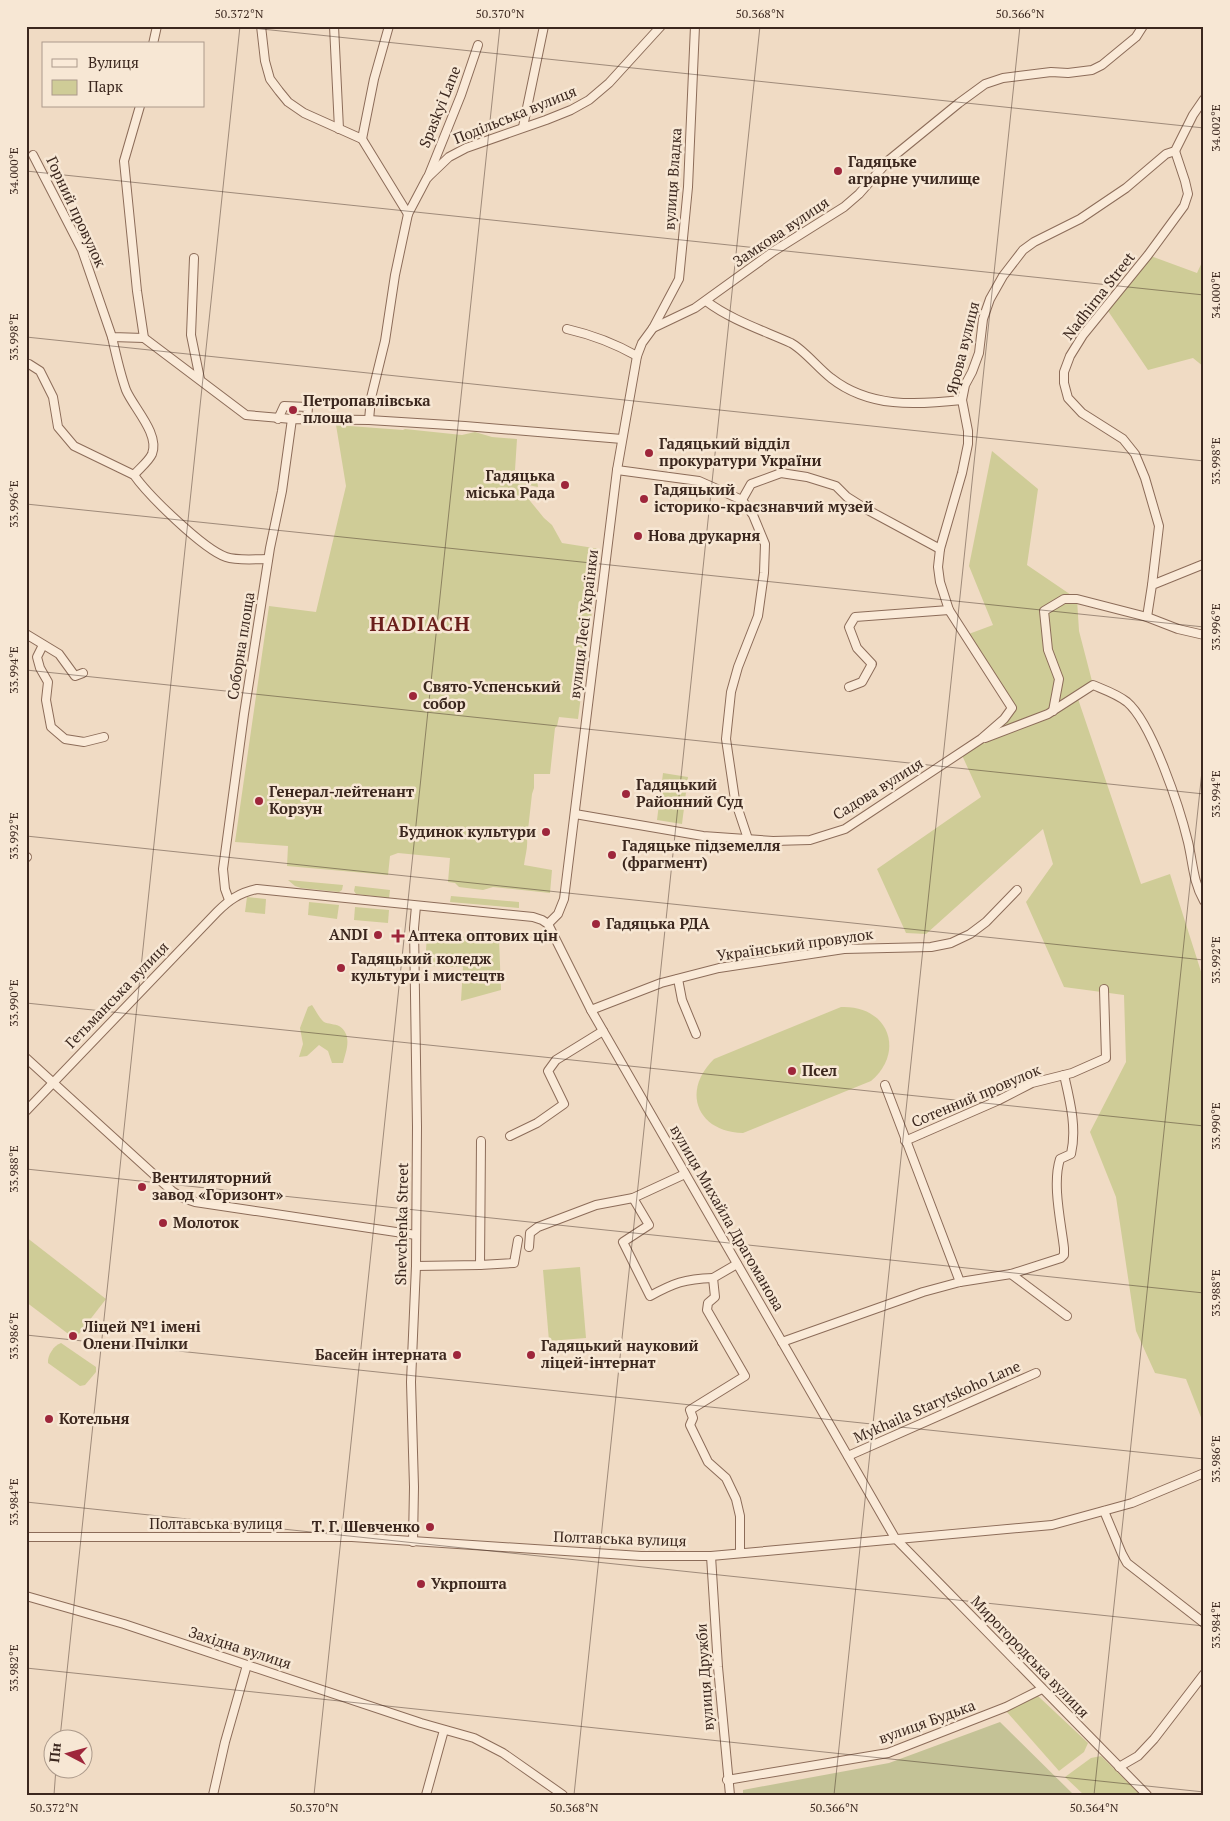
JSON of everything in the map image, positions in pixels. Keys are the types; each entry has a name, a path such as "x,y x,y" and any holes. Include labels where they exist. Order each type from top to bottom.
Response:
{"street":[{"path":"153,42 157,26"},
{"path":"261,26 265,61 270,79 274,85 288,102 304,113 362,139 408,214"},
{"path":"334,26 339,129"},
{"path":"362,139 374,79 389,26"},
{"path":"523,127 544,26"},
{"name":"Подільська вулиця","path":"369,420 371,398 385,341 408,214 427,178 449,157 466,148 546,120 571,110 588,100 609,83 661,26"},
{"name":"вулиця Владка","path":"653,328 679,279 688,187 695,26"},
{"name":"Замкова вулиця","path":"653,328 695,308 774,251 844,207 859,194 889,160 985,84 1003,78 1051,72 1068,73 1092,70 1102,65 1136,37 1143,26"},
{"name":"Spaskyi Lane","path":"427,178 461,95 478,45"},
{"path":"1175,151 1193,115 1204,99"},
{"path":"139,108 124,161 137,291 144,338"},
{"name":"Ярова вулиця","path":"1012,708 948,610 940,582 940,549 962,473 968,444 968,430 962,400 965,385 979,353 983,319 990,299 1003,276 1023,250 1034,242 1080,220 1126,188 1166,154 1175,151"},
{"name":"Nadhirna Street","path":"1147,617 1160,526 1145,478 1135,454 1123,439 1082,413 1068,398 1064,383 1064,372 1070,356 1083,336 1148,255 1184,206 1188,194 1175,151"},
{"name":"Горний провулок","path":"34,155 82,250 112,337 127,393 134,407 146,423 152,439 152,453 134,475"},
{"path":"194,258 192,335 200,379"},
{"path":"706,301 721,313 793,344 847,390 864,397 886,402 902,403 934,403 962,400"},
{"name":"вулиця Лесі Українки","path":"548,924 558,914 564,899 617,470 637,356 642,344 653,328"},
{"path":"567,329 589,334 616,344 637,356"},
{"path":"112,337 144,338 246,415 278,419 369,420 465,426 622,439"},
{"path":"29,364 40,371 53,397 58,427 74,446 134,475 173,516 215,553 228,558 268,559"},
{"path":"278,419 284,406 308,407 307,420"},
{"name":"Соборна площа","path":"229,900 224,889 223,869 244,714 268,559 282,491 292,419"},
{"path":"617,470 699,481 742,500 753,515 765,544 764,572 758,616 738,667 731,692 726,739 735,800 748,839"},
{"path":"742,500 751,484 781,473 807,477 836,486 847,497 866,509 940,549"},
{"path":"1152,585 1204,564"},
{"path":"1053,711 1059,679 1048,650 1044,611 1064,599 1077,599 1147,617 1178,629 1204,635"},
{"path":"849,687 862,682 872,664 857,648 849,627 855,617 948,610"},
{"path":"26,634 59,654 75,676 83,674"},
{"path":"43,645 37,657 40,668 48,682 46,700 51,726 65,739 84,742 104,736"},
{"name":"Садова вулиця","path":"981,740 1053,711 1093,685 1114,693 1129,703 1144,724 1158,753 1182,818 1191,854 1194,880 1204,901"},
{"name":"Садова вулиця","path":"575,814 703,836 773,841 810,840 845,829 981,740 1004,719 1012,708"},
{"path":"229,900 243,892 257,889 533,917 548,924"},
{"name":"Український провулок","path":"591,1010 661,983 719,968 844,949 931,947 951,943 970,934 986,922 1017,890"},
{"name":"Гетьманська вулиця","path":"26,1111 229,900"},
{"name":"Shevchenka Street","path":"413,1542 414,1487 411,1382 416,1266 414,928 416,906"},
{"name":"вулиця Михайла Драгоманова","path":"548,924 591,1010 895,1538"},
{"path":"678,979 682,1000 696,1034"},
{"name":"Сотенний провулок","path":"905,1141 1032,1084 1064,1075 1106,1058 1104,989"},
{"path":"510,1136 537,1123 564,1104 548,1071 556,1060 603,1031"},
{"path":"26,1058 172,1191 183,1198 195,1202 416,1235"},
{"path":"782,1342 923,1292 960,1282 1011,1274 1061,1258 1064,1255 1057,1185 1059,1164 1060,1160 1071,1154 1074,1144 1072,1112 1064,1075"},
{"path":"885,1085 960,1282"},
{"path":"480,1266 481,1141"},
{"path":"529,1247 530,1233 538,1226 596,1204 633,1198 685,1174"},
{"path":"633,1198 649,1225 623,1242 650,1296 672,1284 690,1279 713,1278 738,1264"},
{"path":"416,1266 480,1266 514,1263 518,1240"},
{"path":"1011,1274 1068,1316"},
{"path":"713,1278 714,1297 708,1303 707,1310 745,1376 690,1410 693,1418 690,1426 708,1462 726,1478 736,1499 740,1516 740,1553"},
{"name":"Mykhaila Starytskoho Lane","path":"848,1456 1036,1373"},
{"name":"Полтавська вулиця","path":"26,1537 352,1538 641,1556 711,1556 1052,1525 1132,1503 1204,1473"},
{"path":"1104,1511 1127,1563 1204,1623"},
{"name":"Мирогородська вулиця","path":"895,1538 1147,1795"},
{"name":"вулиця Дружби","path":"711,1556 718,1667 727,1780 730,1795"},
{"name":"Західна вулиця","path":"26,1596 124,1624 444,1730 474,1738 503,1753 563,1795"},
{"path":"213,1795 225,1742 247,1665"},
{"path":"1119,1767 1138,1756 1154,1739 1204,1674"},
{"name":"вулиця Будька","path":"727,1780 888,1753 1006,1707 1042,1689"},
{"path":"426,1795 444,1730"}],"green space":[{"path":"1148,255 1197,273 1204,258 1204,367 1193,358 1148,370 1106,308"},
{"path":"336,425 462,435 475,432 492,437 517,439 515,470 528,477 537,479 538,487 528,485 522,491 552,525 562,543 600,549 578,719 559,717 555,728 550,774 534,774 534,788 524,865 552,870 550,893 493,887 483,890 459,887 455,883 448,882 450,858 398,853 390,856 388,875 287,866 288,846 235,842 269,606 316,612 346,486"},
{"path":"992,451 1038,489 1027,565 1077,599 1079,631 1093,685 1077,696 1141,884 1170,874 1204,981 1204,1270 1201,1281 1204,1290 1204,1425 1186,1379 1155,1373 1136,1331 1116,1197 1090,1132 1126,1062 1124,995 1064,987 1026,902 1053,864 1043,829 926,934 906,933 877,869 981,797 961,753 1012,708 966,635 993,625 969,566"},
{"path":"663,773 688,777 682,824 657,820"},
{"path":"288,880 343,885 342,890 339,892 301,888"},
{"path":"355,886 390,890 389,898 356,894 354,891"},
{"path":"451,896 519,902 519,908 450,902"},
{"path":"247,897 266,899 265,914 245,912"},
{"path":"309,902 339,905 337,919 308,915"},
{"path":"355,907 389,910 388,923 354,920"},
{"path":"427,934 499,939 501,990 461,1001 463,967 425,966"},
{"path":"312,1005 324,1022 339,1026 346,1034 347,1048 343,1063 332,1063 328,1051 319,1045 307,1056 299,1057 303,1044 300,1028 308,1007"},
{"name":"Псел","path":"841,1007 857,1008 870,1014 880,1022 887,1032 888,1056 882,1069 871,1081 743,1133 727,1131 714,1126 705,1118 699,1108 698,1084 704,1071 714,1059"},
{"path":"26,1237 106,1299 75,1339 26,1302"},
{"path":"580,1267 586,1338 549,1341 543,1270"},
{"path":"61,1343 96,1367 96,1372 85,1385 80,1386 48,1363 52,1351"},
{"path":"1033,1696 1038,1696 1088,1743 1084,1752 1059,1771 1006,1711"},
{"path":"1101,1756 1141,1795 1084,1795 1065,1777 1091,1758"}],"shaded area":[{"path":"1000,1722 1074,1795 743,1795 743,1790 889,1763"}],"place":[{"name":"Гадяцьке аграрне училище","path":"838,171"},
{"name":"Петропавлівська площа","path":"293,410"},
{"name":"Гадяцький відділ прокуратури України","path":"649,453"},
{"name":"Гадяцька міська Рада","path":"565,485"},
{"name":"Гадяцький історико-краєзнавчий музей","path":"644,499"},
{"name":"Нова друкарня","path":"638,536"},
{"name":"Свято-Успенський собор","path":"413,696"},
{"name":"Гадяцький Районний Суд","path":"626,794"},
{"name":"Генерал-лейтенант Корзун","path":"259,801"},
{"name":"Будинок культури","path":"546,832"},
{"name":"Гадяцьке підземелля (фрагмент)","path":"612,855"},
{"name":"Гадяцька РДА","path":"596,924"},
{"name":"ANDI","path":"378,935"},
{"name":"Аптека оптових цін","path":"398,936"},
{"name":"Гадяцький коледж культури і мистецтв","path":"341,968"},
{"name":"Псел","path":"792,1071"},
{"name":"Вентиляторний завод «Горизонт»","path":"142,1187"},
{"name":"Молоток","path":"163,1223"},
{"name":"Ліцей №1 імені Олени Пчілки","path":"73,1336"},
{"name":"Басейн інтерната","path":"457,1355"},
{"name":"Гадяцький науковий ліцей-інтернат","path":"531,1355"},
{"name":"Котельня","path":"49,1419"},
{"name":"Т. Г. Шевченко","path":"430,1527"},
{"name":"Укрпошта","path":"421,1584"}],"district":[{"name":"HADIACH","path":"420,624"}]}
